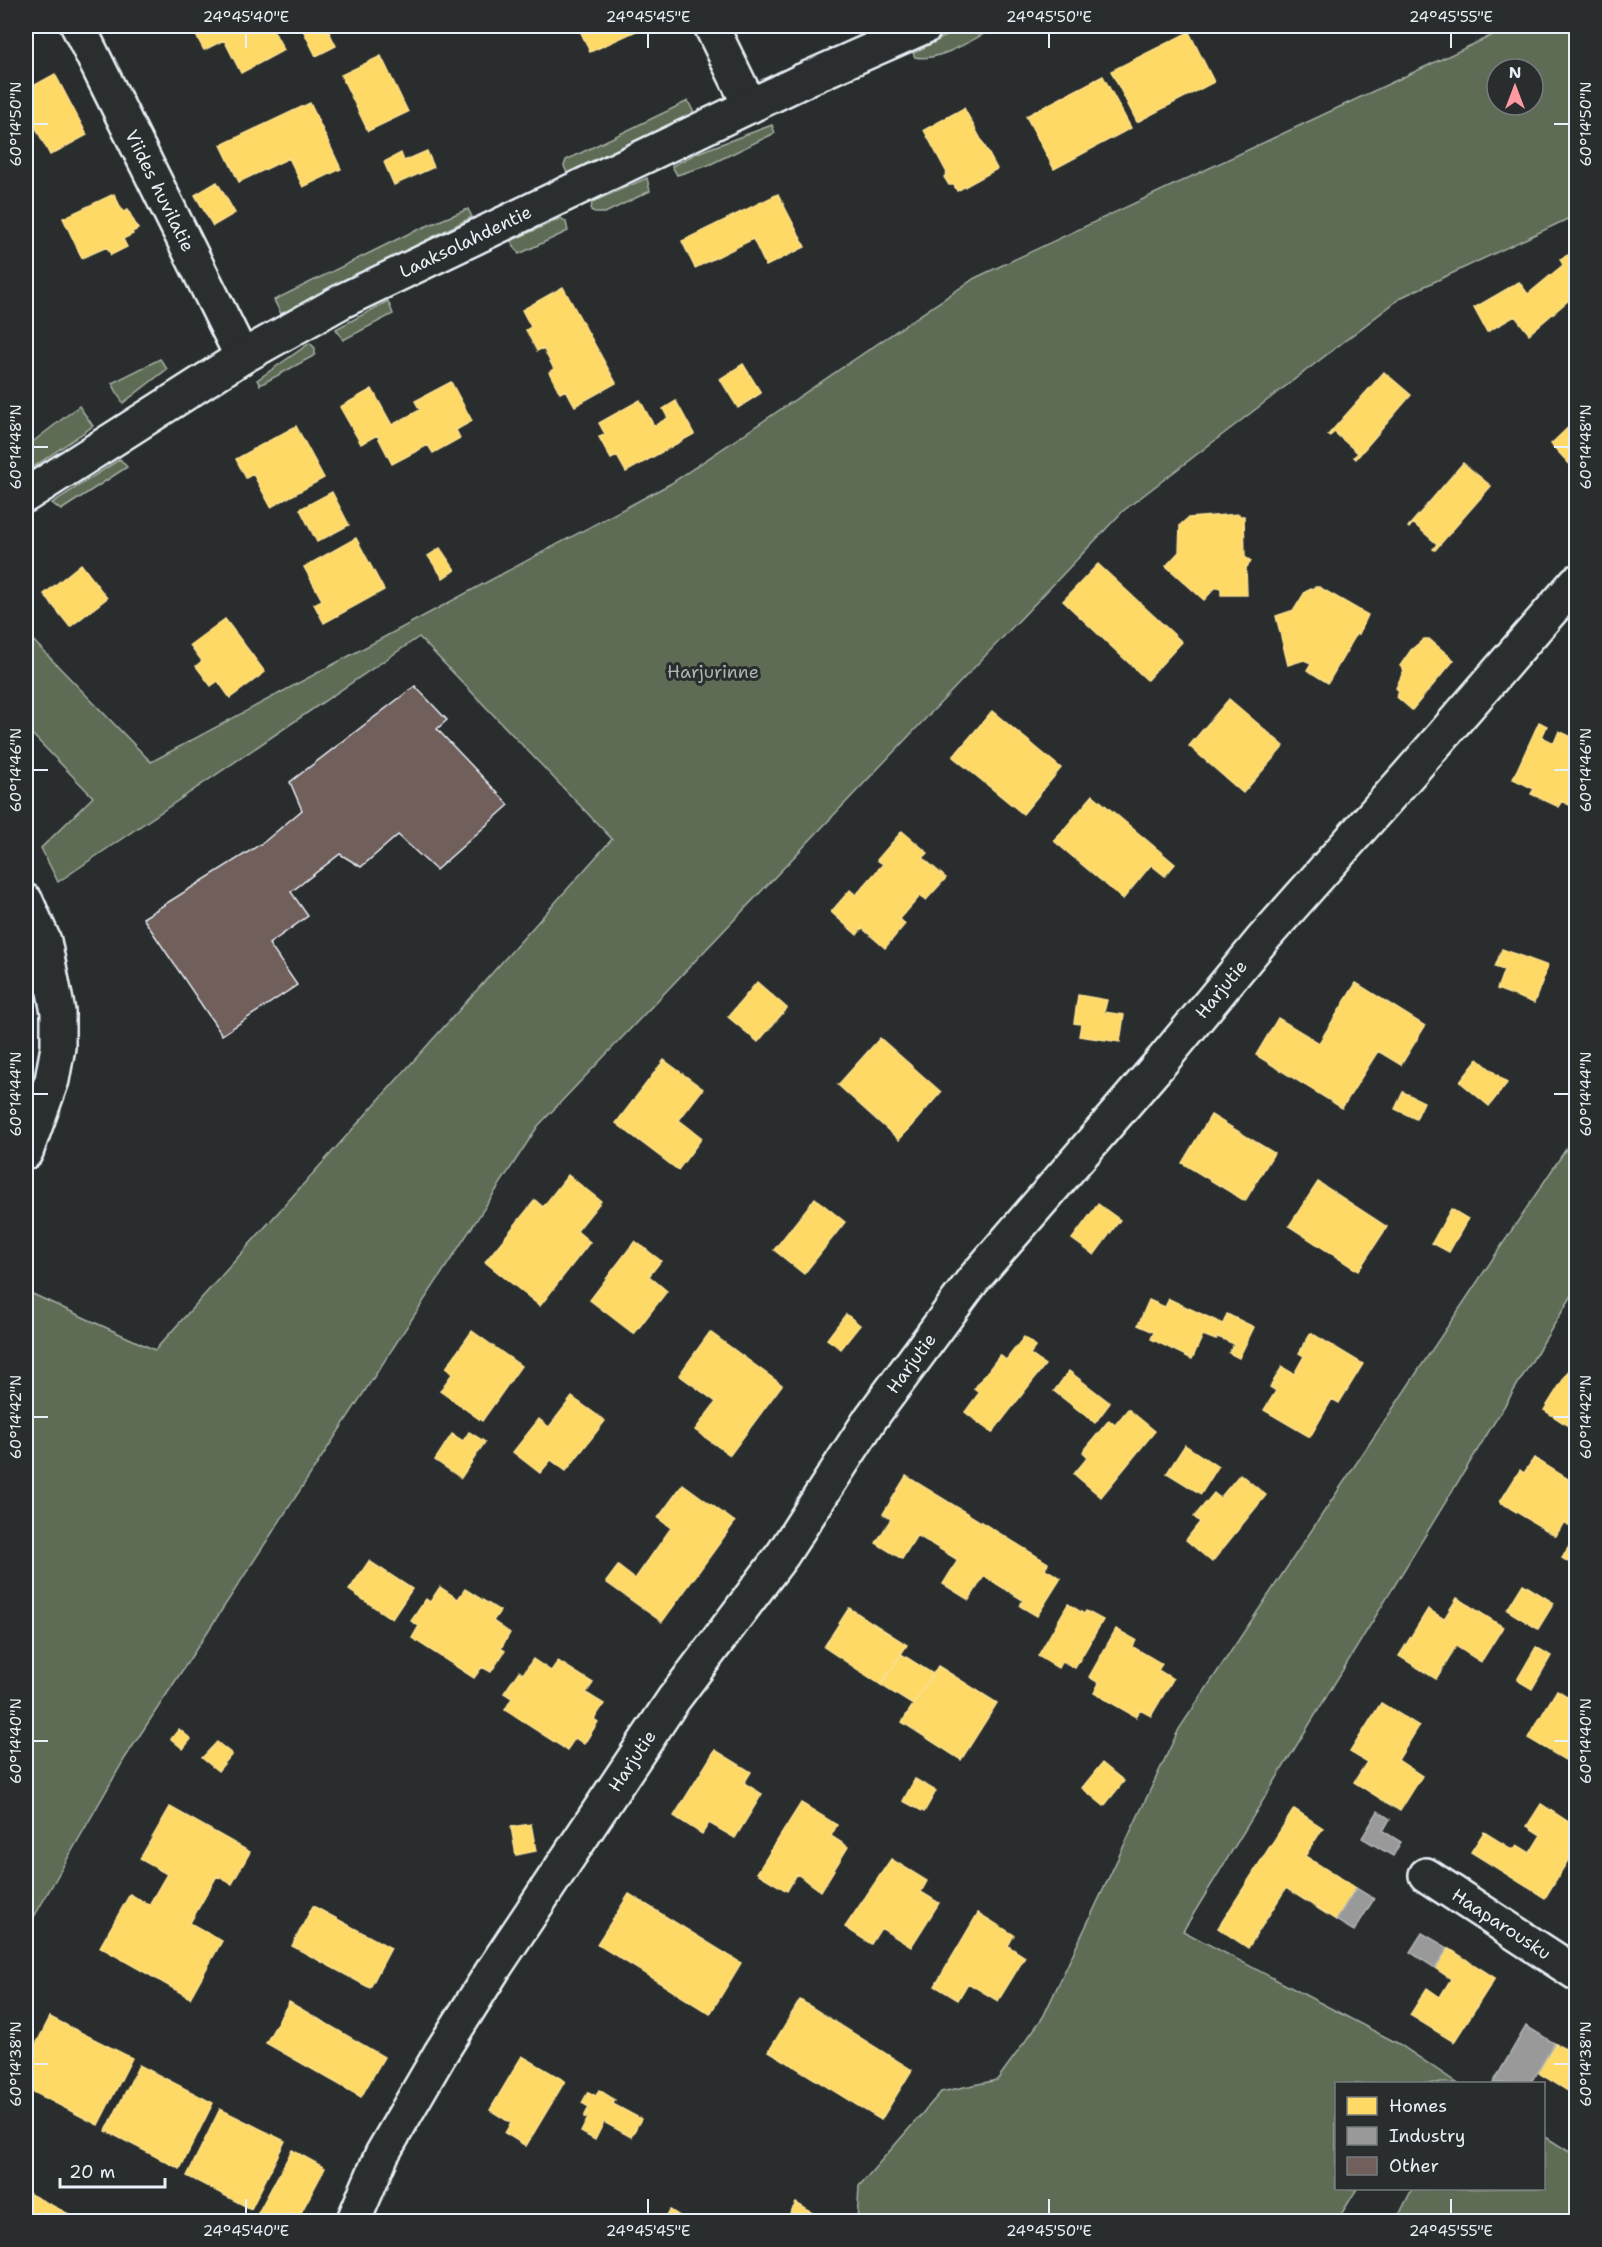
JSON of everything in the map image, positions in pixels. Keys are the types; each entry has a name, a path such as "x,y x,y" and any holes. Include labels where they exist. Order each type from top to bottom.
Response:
{"street":[{"name":"Viides huvilatie","path":"78,26 242,357"},
{"path":"711,26 750,106"},
{"name":"Laaksolahdentie","path":"26,495 242,357 344,300 750,106 926,26"},
{"name":"Harjutie","path":"353,2222 382,2154 440,2054 499,1961 673,1700 783,1554 871,1418 973,1280 1163,1060 1262,940 1576,582"},
{"path":"26,901 44,941 58,1012 58,1047 52,1080 26,1152"},
{"name":"Haaparousku","path":"1426,1875 1576,1973"}],"green space":[{"path":"966,26 999,26 947,52 925,58 915,57 913,53"},
{"name":"Harjurinne","path":"1512,26 1576,26 1576,215 1402,297 1123,511 538,1126 125,1758 26,1931 26,1291 155,1350 612,839 419,637 58,882 41,848 93,797 26,728 26,633 151,762 670,484 975,278"},
{"path":"688,101 694,113 567,173 564,166 566,160"},
{"path":"772,125 775,133 709,165 677,175 672,166 697,153"},
{"path":"647,178 650,191 605,213 596,213 591,210 592,202"},
{"path":"468,209 472,217 281,314 274,300 410,233"},
{"path":"561,218 566,222 568,231 519,254 511,241"},
{"path":"388,301 393,314 343,340 336,329"},
{"path":"310,343 315,348 315,355 260,385 257,380"},
{"path":"160,359 167,369 123,403 112,383"},
{"path":"79,406 93,426 26,472 26,447"},
{"path":"120,459 127,467 61,510 52,503"},
{"path":"1576,1134 1576,1289 1183,1931 1399,2044 1456,2082 1335,2082 1335,2190 1356,2190 1337,2221 857,2221 859,2186 941,2092 997,2080 1043,2017 1179,1729"},
{"path":"1545,2137 1576,2156 1576,2221 1396,2221 1412,2190 1545,2190"}],"building: Homes":[{"path":"191,26 271,26 284,50 241,73 224,40 204,50"},
{"path":"301,26 326,26 336,46 316,56"},
{"path":"578,26 647,26 590,52"},
{"path":"1189,32 1214,82 1137,122 1111,71"},
{"path":"381,56 408,112 368,131 341,75"},
{"path":"55,74 87,135 50,155 26,109 26,90"},
{"path":"1103,76 1131,128 1054,169 1026,116"},
{"path":"310,103 341,169 303,187 289,158 239,182 221,145"},
{"path":"964,108 997,169 957,191 954,185 949,185 944,177 947,173 924,130"},
{"path":"427,151 434,167 394,185 384,162 401,153 404,161"},
{"path":"217,182 235,213 213,226 195,195"},
{"path":"114,194 123,212 128,210 138,229 123,239 127,247 111,255 107,247 82,258 63,218"},
{"path":"778,194 805,247 766,266 753,239 695,268 682,241"},
{"path":"1576,251 1576,270 1572,273 1576,278 1576,294 1529,334 1515,316 1487,332 1474,308 1519,282 1528,294 1563,265 1560,259"},
{"path":"563,287 616,383 575,406 566,390 560,393 549,372 554,369 543,348 537,351 526,330 531,327 522,310"},
{"path":"743,364 761,393 738,408 720,379"},
{"path":"1384,372 1411,395 1356,459 1354,457 1358,453 1334,432 1328,435"},
{"path":"451,382 472,421 456,430 460,438 433,453 428,445 392,464 377,435 361,444 340,407 372,389 392,425 420,410 415,401"},
{"path":"640,400 654,426 668,418 663,409 676,401 694,434 626,472 617,456 611,459 599,437 605,434 599,423"},
{"path":"1576,420 1576,471 1551,444"},
{"path":"296,426 324,478 271,507 253,474 246,478 236,459"},
{"path":"1463,463 1491,486 1435,550 1433,549 1437,544 1413,523 1408,527"},
{"path":"332,492 349,525 317,542 300,509"},
{"path":"1239,514 1239,516 1244,516 1245,557 1251,561 1246,568 1247,595 1221,595 1221,588 1215,588 1204,600 1166,566 1179,552 1180,525 1188,518"},
{"path":"356,538 384,590 324,623 314,604 322,600 304,567"},
{"path":"440,548 455,570 443,578 428,556"},
{"path":"81,564 107,598 70,627 44,594"},
{"path":"1098,564 1182,642 1147,680 1063,601"},
{"path":"1319,587 1368,615 1359,634 1357,633 1328,683 1307,670 1311,663 1304,660 1288,665 1276,616 1294,610 1305,592"},
{"path":"225,619 265,672 230,698 218,681 211,686 196,666 202,661 190,645"},
{"path":"1424,639 1429,639 1454,660 1412,710 1397,697 1399,691 1396,688 1404,670 1400,666 1411,650"},
{"path":"1229,699 1284,746 1243,793 1189,746"},
{"path":"992,711 1061,768 1023,814 953,757"},
{"path":"1539,722 1547,726 1542,737 1554,743 1559,731 1576,739 1576,808 1561,801 1559,807 1531,794 1534,789 1513,779"},
{"path":"1093,795 1175,864 1165,876 1151,865 1123,899 1054,841"},
{"path":"902,831 928,853 923,858 946,878 926,900 920,896 900,919 905,924 885,948 862,928 857,935 831,912 850,890 856,895 883,864 877,860"},
{"path":"1502,949 1548,966 1534,1003 1497,989 1504,970 1495,967"},
{"path":"757,982 787,1008 758,1042 728,1017"},
{"path":"1356,983 1425,1026 1401,1065 1378,1051 1342,1108 1256,1055 1278,1018 1319,1043"},
{"path":"1078,995 1107,1000 1104,1012 1124,1015 1120,1042 1079,1036 1081,1024 1074,1023"},
{"path":"880,1038 941,1092 899,1140 838,1085"},
{"path":"1478,1059 1507,1083 1489,1106 1460,1082"},
{"path":"664,1060 703,1089 679,1120 702,1138 678,1170 616,1123"},
{"path":"1403,1092 1424,1102 1416,1119 1395,1109"},
{"path":"1211,1115 1274,1153 1245,1201 1182,1163"},
{"path":"568,1175 601,1201 577,1231 590,1242 540,1306 485,1262 535,1200 543,1207"},
{"path":"1318,1182 1387,1227 1358,1271 1289,1226"},
{"path":"815,1198 845,1222 804,1274 774,1250"},
{"path":"1098,1204 1120,1220 1094,1255 1072,1239"},
{"path":"1451,1209 1468,1219 1449,1252 1432,1243"},
{"path":"635,1241 661,1261 649,1276 667,1291 634,1334 590,1300"},
{"path":"1169,1299 1223,1324 1227,1314 1254,1327 1239,1358 1229,1353 1234,1344 1218,1337 1216,1340 1203,1335 1192,1359 1151,1339 1154,1332 1138,1325 1149,1300 1165,1307"},
{"path":"846,1314 860,1325 841,1349 827,1339"},
{"path":"472,1331 521,1366 482,1421 440,1391 452,1374 446,1368"},
{"path":"710,1332 782,1385 730,1455 695,1430 716,1402 679,1375"},
{"path":"1311,1333 1363,1364 1339,1403 1332,1399 1310,1437 1264,1410 1276,1391 1270,1387 1282,1367 1294,1374 1304,1356 1299,1353"},
{"path":"1024,1337 1036,1346 1030,1354 1045,1365 992,1433 965,1412 979,1393 974,1389 1000,1355 1006,1360"},
{"path":"1576,1359 1576,1431 1544,1410"},
{"path":"1069,1371 1110,1403 1095,1423 1054,1391"},
{"path":"572,1397 605,1421 566,1471 551,1460 540,1473 513,1452 539,1419 549,1427"},
{"path":"1128,1409 1155,1431 1101,1497 1074,1474 1088,1457 1083,1452 1109,1420 1115,1425"},
{"path":"469,1432 485,1442 461,1478 435,1460 452,1434 463,1441"},
{"path":"1185,1445 1218,1467 1201,1494 1167,1473"},
{"path":"1534,1458 1576,1484 1576,1530 1564,1522 1556,1536 1500,1502 1520,1470 1524,1473"},
{"path":"1240,1474 1266,1495 1212,1562 1186,1540 1200,1522 1194,1517 1214,1493 1220,1498"},
{"path":"906,1476 1048,1563 1045,1569 1061,1578 1037,1616 1020,1606 1023,1600 984,1576 969,1600 943,1584 958,1560 917,1535 902,1559 876,1543 891,1519 883,1514"},
{"path":"683,1484 735,1522 662,1622 606,1582 618,1566 635,1579 671,1528 658,1518"},
{"path":"1576,1535 1576,1567 1562,1558"},
{"path":"369,1561 412,1589 392,1619 349,1590"},
{"path":"1523,1584 1554,1603 1538,1629 1507,1610"},
{"path":"440,1587 458,1599 465,1589 500,1611 493,1621 510,1633 501,1648 505,1651 491,1672 482,1667 474,1678 412,1638 419,1626 411,1621 426,1599 430,1602"},
{"path":"1457,1598 1503,1627 1481,1662 1456,1646 1436,1679 1399,1656 1428,1609 1444,1619"},
{"path":"1068,1604 1084,1614 1086,1611 1103,1620 1075,1668 1062,1661 1058,1668 1038,1656"},
{"path":"849,1608 907,1645 881,1685 824,1647"},
{"path":"1116,1629 1136,1640 1133,1647 1162,1664 1158,1670 1173,1679 1151,1716 1140,1710 1136,1717 1094,1693 1099,1683 1089,1677"},
{"path":"1536,1647 1551,1656 1532,1689 1517,1680"},
{"path":"901,1654 933,1674 913,1705 881,1685"},
{"path":"533,1659 551,1671 558,1661 593,1683 586,1693 604,1704 594,1719 598,1722 584,1744 575,1738 567,1750 505,1710 512,1698 504,1693 519,1671 523,1674"},
{"path":"938,1666 997,1703 961,1760 902,1722"},
{"path":"1557,1690 1573,1700 1576,1694 1576,1741 1565,1760 1528,1738"},
{"path":"1381,1703 1419,1726 1398,1760 1422,1776 1400,1811 1354,1782 1367,1762 1350,1752"},
{"path":"179,1729 191,1739 183,1749 171,1739"},
{"path":"217,1742 232,1754 218,1771 202,1758"},
{"path":"715,1750 751,1772 744,1783 762,1794 735,1838 709,1823 702,1834 674,1816"},
{"path":"1102,1763 1124,1781 1104,1806 1082,1788"},
{"path":"915,1779 936,1791 924,1812 903,1801"},
{"path":"801,1803 837,1825 831,1836 848,1847 821,1891 797,1874 787,1891 757,1873"},
{"path":"1541,1804 1576,1827 1576,1847 1545,1898 1471,1852 1484,1832 1513,1850 1517,1845 1530,1853 1541,1835 1527,1826"},
{"path":"170,1807 250,1852 232,1884 217,1876 190,1923 222,1941 190,1998 100,1947 130,1894 149,1905 167,1874 140,1859"},
{"path":"1294,1809 1323,1828 1305,1856 1356,1888 1336,1920 1286,1888 1248,1948 1218,1928"},
{"path":"531,1824 536,1851 516,1855 511,1827"},
{"path":"891,1859 927,1881 921,1892 939,1903 911,1947 881,1928 871,1944 845,1927"},
{"path":"629,1894 741,1963 710,2014 597,1944"},
{"path":"313,1906 391,1948 370,1988 292,1946"},
{"path":"978,1913 1014,1935 1008,1946 1025,1957 998,2001 968,1983 958,2000 935,1986"},
{"path":"1448,1948 1495,1978 1454,2042 1410,2015 1427,1988 1440,1997 1451,1979 1435,1968"},
{"path":"800,2000 912,2070 881,2120 769,2051"},
{"path":"289,2002 384,2057 361,2097 266,2043"},
{"path":"50,2017 132,2058 98,2125 26,2088 26,2056 29,2058"},
{"path":"1574,2033 1576,2035 1576,2096 1537,2072 1554,2043 1565,2049"},
{"path":"522,2056 565,2081 526,2146 505,2133 511,2123 490,2110"},
{"path":"139,2065 213,2103 180,2169 106,2131"},
{"path":"599,2090 615,2100 613,2104 641,2119 631,2137 604,2122 595,2140 581,2132 588,2118 584,2117 589,2107 582,2103 588,2092 596,2096"},
{"path":"220,2109 285,2141 251,2209 187,2176"},
{"path":"292,2150 325,2168 296,2222 268,2222 257,2215"},
{"path":"26,2192 84,2222 26,2222"},
{"path":"796,2203 827,2222 785,2222"},
{"path":"670,2210 689,2222 663,2222"}],"building: Industry":[{"path":"1378,1811 1390,1819 1383,1831 1401,1842 1393,1856 1362,1838"},
{"path":"1356,1888 1374,1899 1354,1931 1336,1920"},
{"path":"1422,1933 1448,1948 1435,1968 1410,1952"},
{"path":"1526,2026 1554,2043 1531,2082 1494,2082"}],"building: Other":[{"path":"415,686 447,720 437,729 509,805 436,870 398,835 361,867 340,854 291,892 308,916 269,944 297,985 222,1035 143,918 264,842 302,810 290,782"}]}
